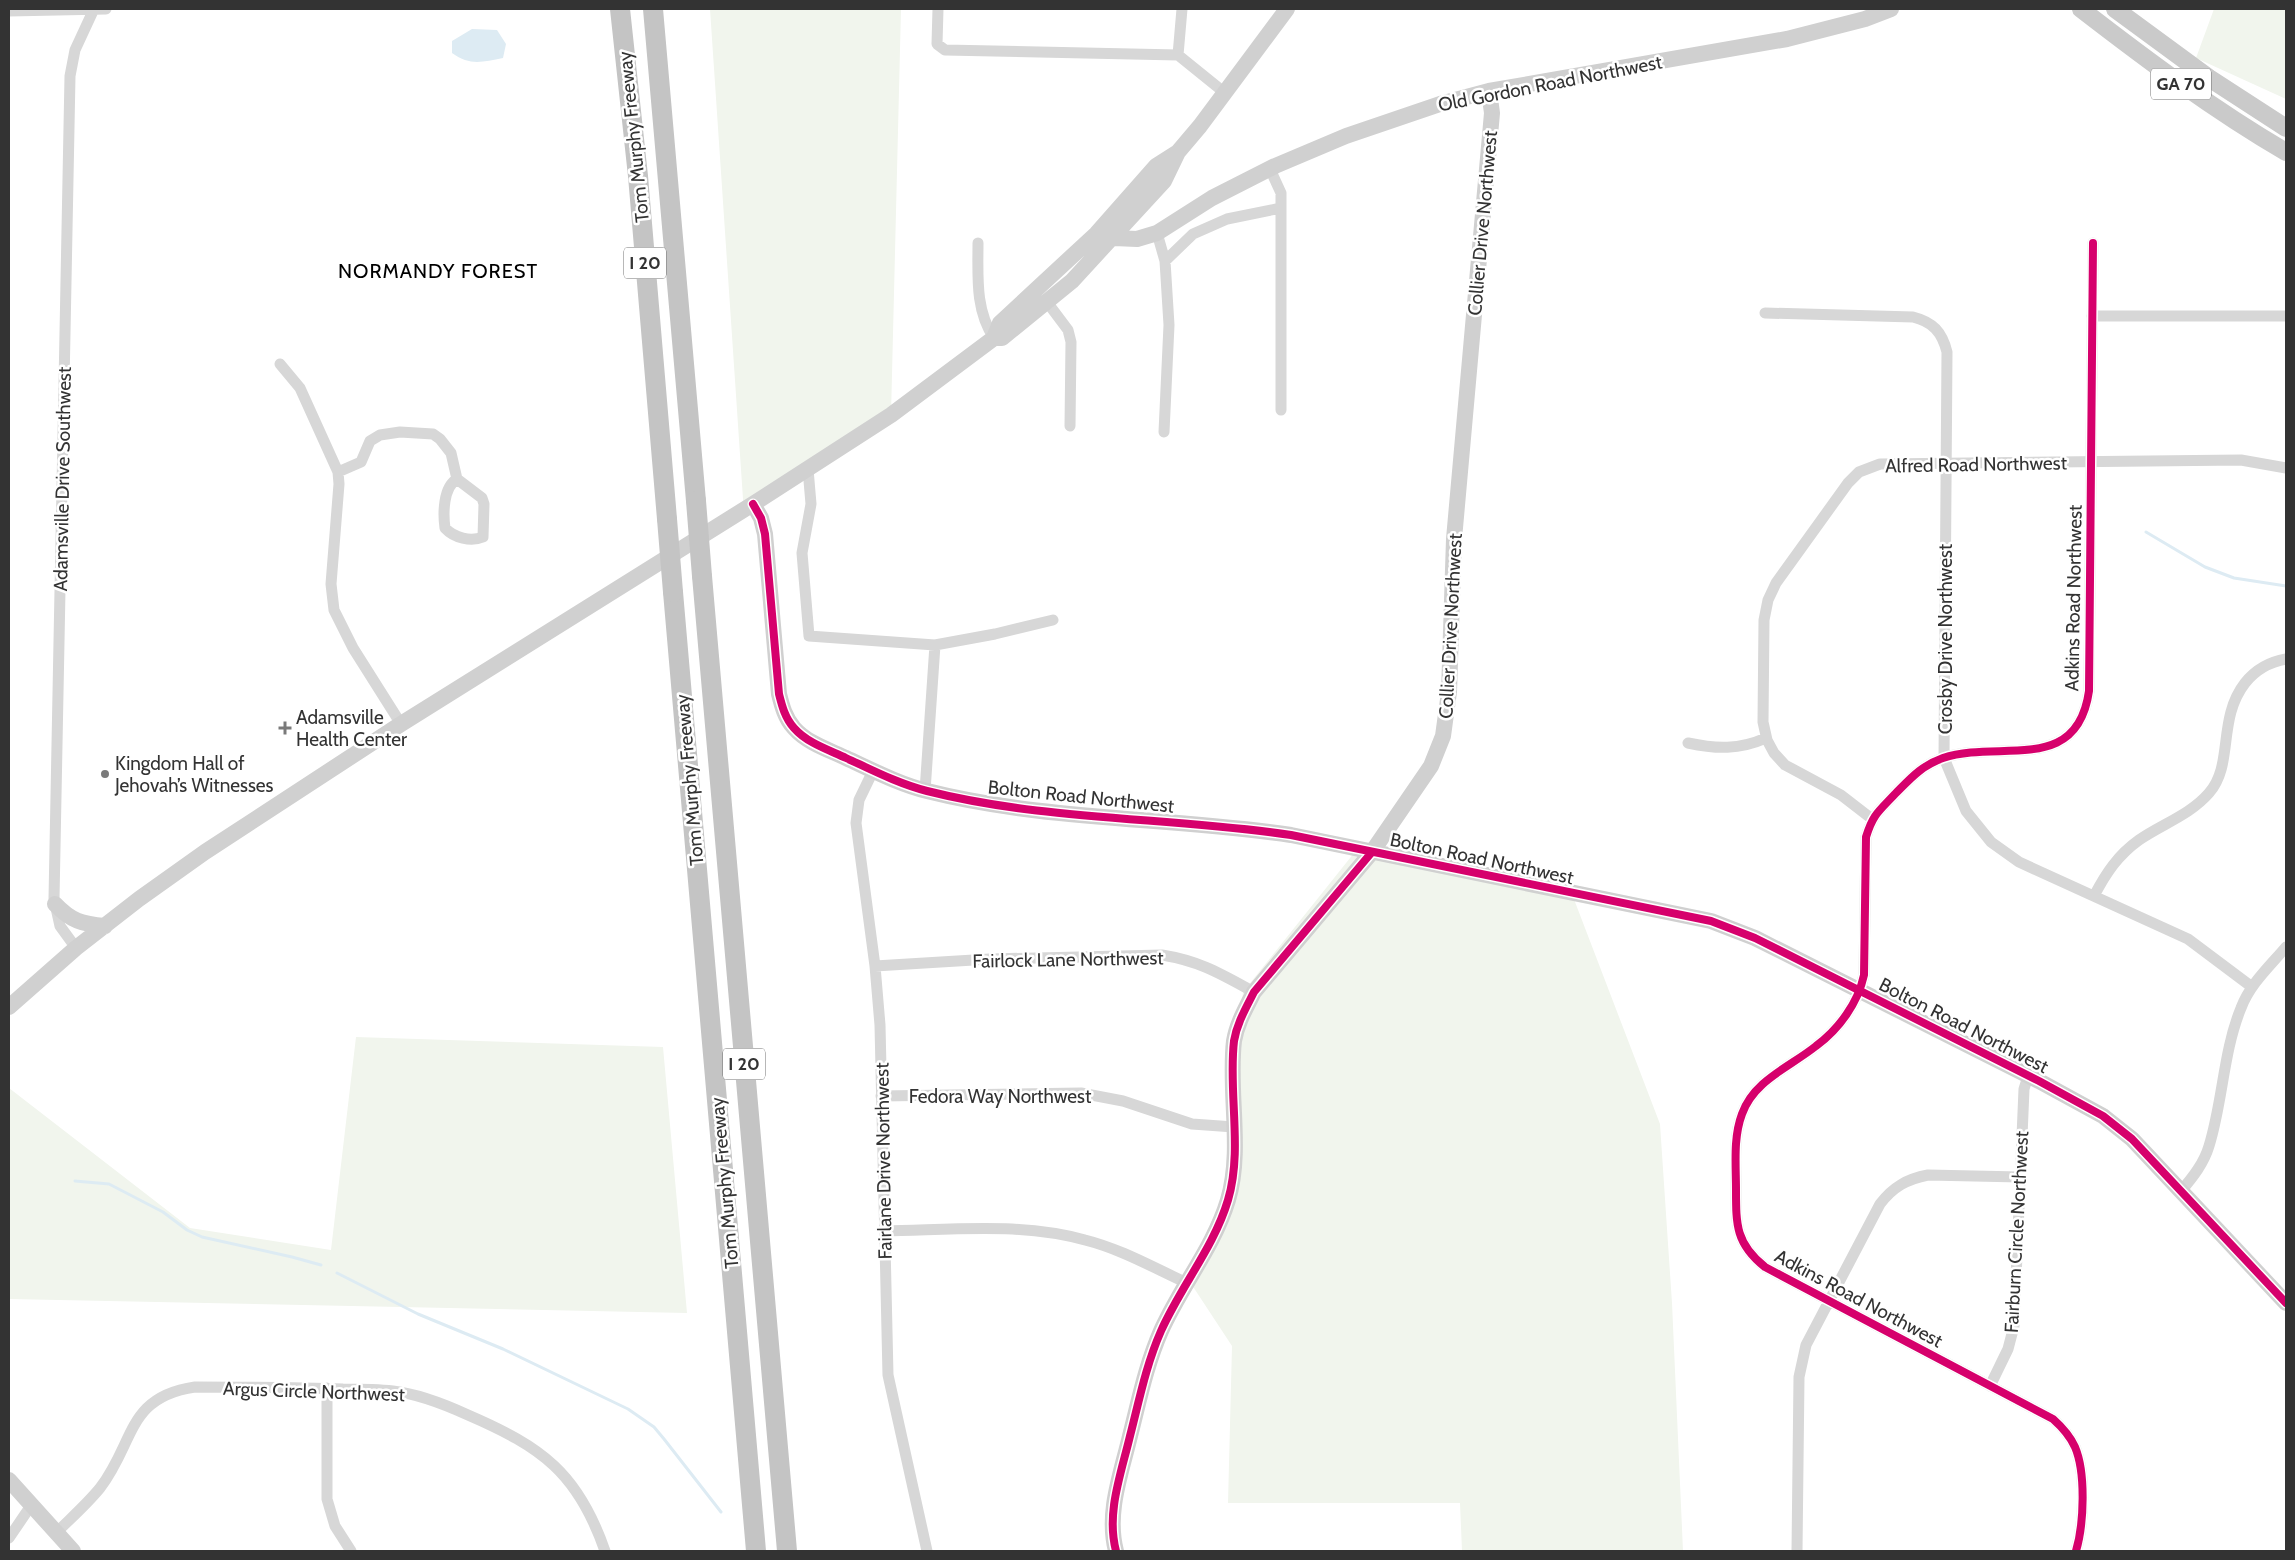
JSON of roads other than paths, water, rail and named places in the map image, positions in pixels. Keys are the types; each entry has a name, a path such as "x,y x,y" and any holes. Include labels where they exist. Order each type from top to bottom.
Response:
{"highway":[{"name":"Tom Murphy Freeway","path":"620,9 638,176 756,1551"},
{"name":"Tom Murphy Freeway","path":"652,9 787,1551"}],"main road":[{"path":"994,338 1002,338 1047,302 1072,281 1114,238 1164,181 1178,152 1225,93 1287,9"},
{"name":"Old Gordon Road Northwest","path":"1114,238 1137,239 1157,233 1212,198 1270,169 1346,136 1394,118 1489,91 1786,39 1865,19 1891,9"},
{"name":"GA 70","path":"2081,9 2136,52 2200,97 2286,152"},
{"name":"GA 70","path":"2115,9 2209,78 2286,128"},
{"name":"Collier Drive Northwest","path":"1116,1551 1112,1538 1114,1504 1146,1370 1162,1330 1213,1237 1228,1200 1234,1172 1234,1041 1241,1016 1254,992 1372,852 1431,766 1444,736 1449,692 1454,539 1492,113 1489,91"},
{"path":"9,1007 76,948 205,852 401,724 753,504 891,415 994,338 1000,323 1096,234 1156,166 1178,152"},
{"name":"Bolton Road Northwest","path":"753,504 761,518 765,534 779,694 784,713 794,728 807,739 873,771 925,791 993,804 1059,813 1233,827 1291,835 1710,921 1755,938 1860,990 2103,1116 2132,1140 2284,1296"},
{"path":"55,904 66,916 85,924 105,926"},
{"path":"9,1480 73,1551"}],"street":[{"name":"Adamsville Drive Southwest","path":"76,948 60,926 55,904 70,76 74,50 94,9"},
{"path":"9,11 106,9"},
{"path":"938,9 937,44 945,50 1178,56 1225,93"},
{"path":"1178,56 1182,9"},
{"path":"1270,169 1281,193 1281,410"},
{"path":"1165,261 1193,234 1227,218 1281,208"},
{"path":"1157,233 1165,261 1169,325 1164,432"},
{"path":"978,243 978,290 981,312 987,328 994,338"},
{"name":"Adkins Road Northwest","path":"2076,1551 2081,1527 2082,1474 2074,1444 2064,1430 2053,1419 1765,1267 1753,1258 1738,1232 1736,1218 1736,1136 1742,1113 1756,1090 1769,1078 1828,1036 1843,1019 1860,990 1864,975 1866,837 1872,818 1919,769 1944,758 1976,751 2029,751 2045,748 2066,737 2082,717 2089,691 2093,243"},
{"path":"1047,302 1068,330 1071,342 1070,426"},
{"name":"Crosby Drive Northwest","path":"1766,313 1913,317 1924,320 1936,327 1943,338 1946,352 1944,758 1966,811 1991,842 2020,862 2188,939 2252,987"},
{"path":"2092,316 2286,316"},
{"path":"280,364 300,388 338,472 339,484 331,584 334,610 353,648 401,724"},
{"path":"338,472 361,462 370,441 380,435 400,432 433,434 442,440 451,453 457,479 482,498 484,504 483,538 476,540 450,533 445,528 444,519 448,490 452,482 457,479"},
{"name":"Alfred Road Northwest","path":"1872,818 1841,795 1785,765 1774,753 1766,738 1763,722 1764,620 1768,600 1776,583 1848,483 1859,472 1880,464 2241,460 2286,468"},
{"path":"808,469 811,504 802,553 809,636 935,645 994,634 1052,620"},
{"path":"925,791 935,645"},
{"path":"2094,896 2107,871 2125,851 2141,839 2193,809 2210,793 2222,769 2228,716 2235,696 2251,675 2263,666 2286,659"},
{"path":"1688,743 1712,748 1733,748 1750,746 1766,738"},
{"name":"Fairlane Drive Northwest","path":"873,771 859,800 856,823 875,966 880,1025 888,1375 927,1551"},
{"path":"2181,1191 2197,1172 2209,1146 2234,1026 2242,1006 2252,987 2286,947"},
{"name":"Fairlock Lane Northwest","path":"875,966 990,959 1162,955 1206,966 1254,992"},
{"name":"Fairburn Circle Northwest","path":"1990,1386 2008,1349 2014,1326 2024,1089 2028,1076"},
{"name":"Fedora Way Northwest","path":"881,1096 1081,1093 1123,1101 1192,1124 1234,1127"},
{"path":"1797,1551 1799,1377 1806,1345 1880,1204 1898,1185 1912,1178 1928,1175 2020,1177"},
{"path":"884,1231 1006,1228 1056,1233 1116,1250 1187,1283"},
{"name":"Argus Circle Northwest","path":"56,1532 100,1488 116,1463 136,1419 148,1406 164,1395 195,1387 327,1388 393,1391 420,1396 454,1408 525,1442 551,1462 573,1486 595,1522 605,1551"},
{"path":"327,1388 327,1499 335,1526 351,1551"},
{"path":"9,1538 32,1504"}],"waterway":[{"path":"2146,532 2205,567 2234,578 2286,586"},
{"path":"75,1181 109,1184 163,1212 187,1230 202,1237 321,1265"},
{"path":"337,1273 418,1314 503,1349 628,1409 654,1427 721,1512"}],"place":[{"name":"Adamsville Health Center","path":"285,728"},
{"name":"Kingdom Hall of Jehovah’s Witnesses","path":"105,774"}],"district":[{"name":"NORMANDY FOREST","path":"438,271"}]}
